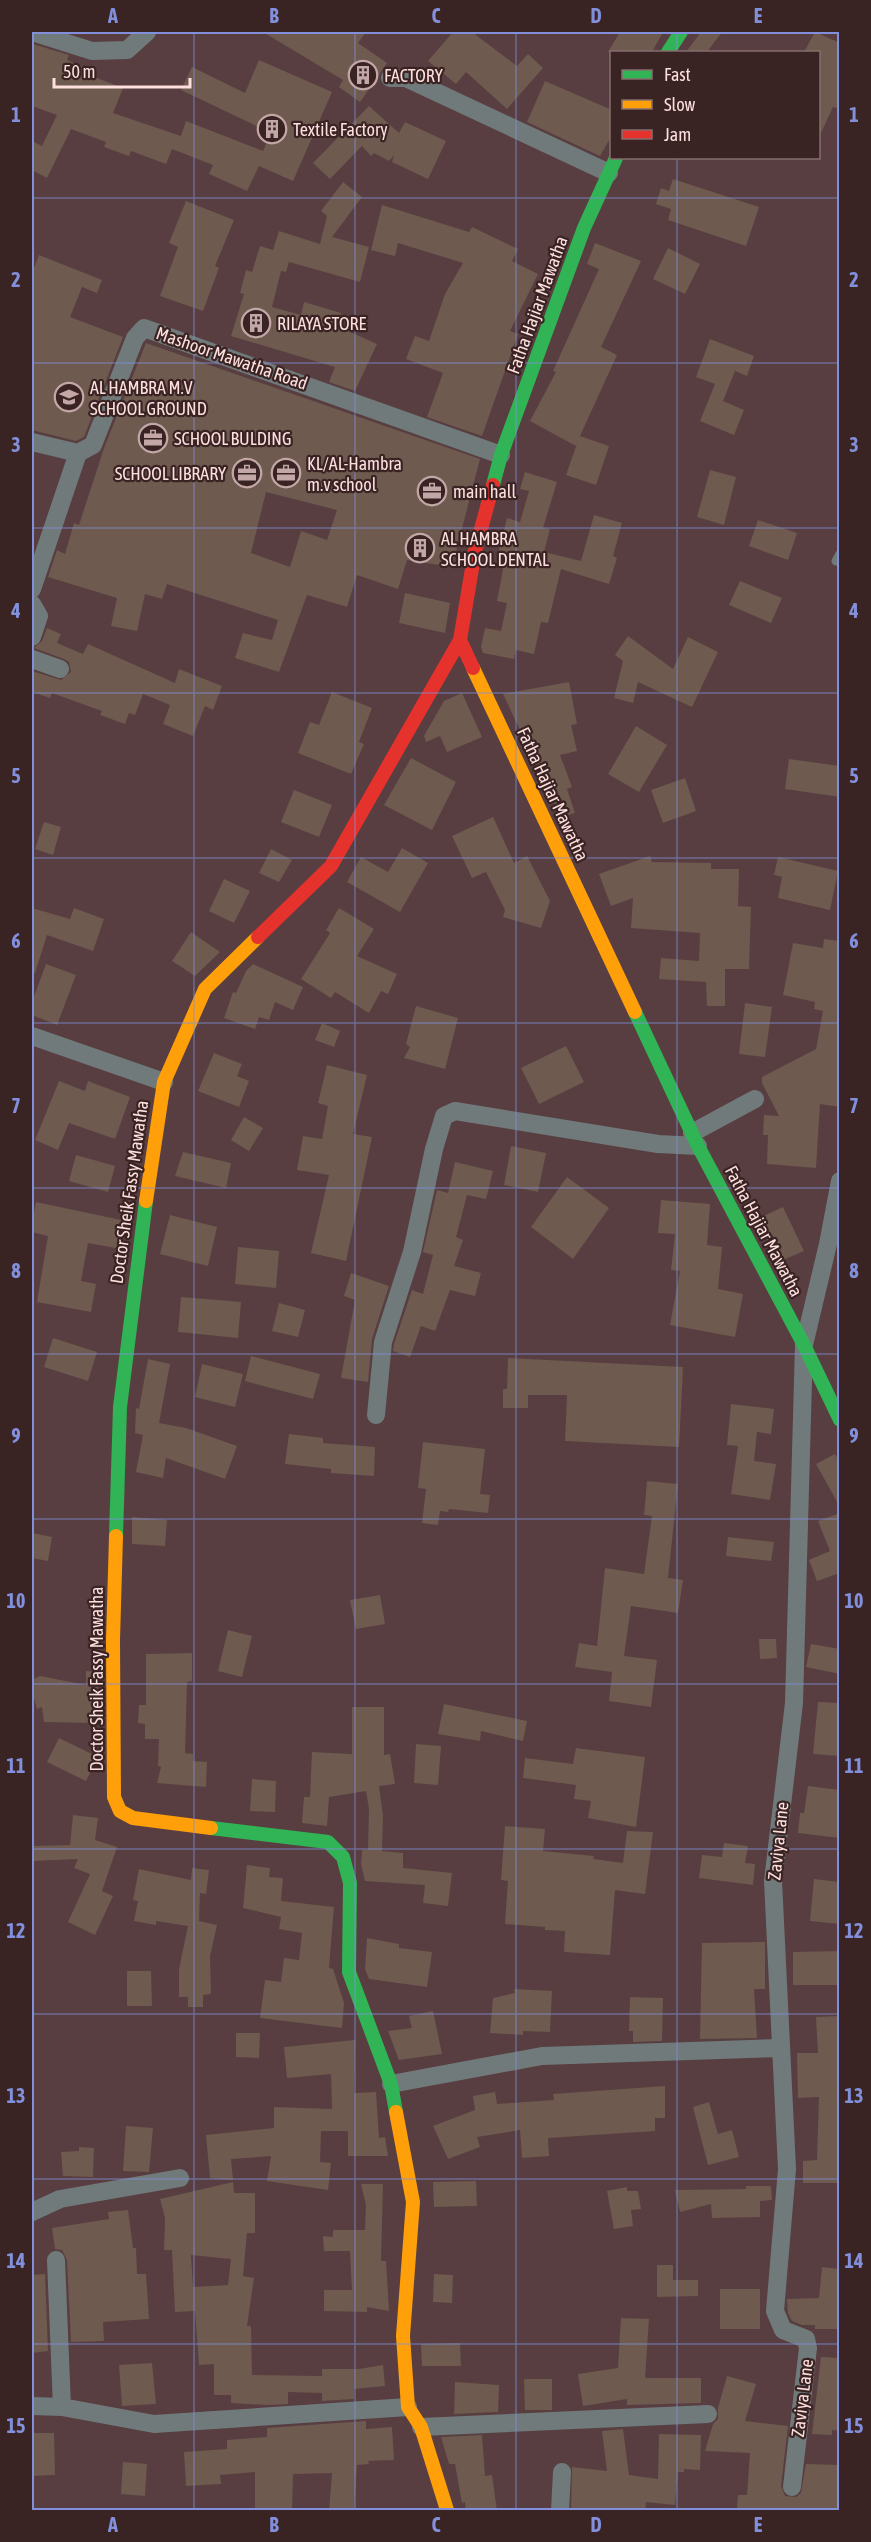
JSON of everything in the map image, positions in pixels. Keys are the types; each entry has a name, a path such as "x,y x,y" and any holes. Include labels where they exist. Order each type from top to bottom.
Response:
{"street":[{"path":"32,32 92,51 127,50 147,32"},
{"path":"669,51 681,32"},
{"path":"390,78 406,78 613,165"},
{"name":"Fatha Hajiar Mawatha","path":"613,165 584,228 501,455 475,551 460,640 695,1139 804,1345 840,1420"},
{"name":"Mashoor Mawatha Road","path":"78,453 93,445 135,338 144,328 501,455"},
{"path":"32,442 78,453 32,589"},
{"path":"32,604 39,616 32,637"},
{"name":"Doctor Sheik Fassy Mawatha","path":"408,2407 403,2336 413,2202 391,2084 349,1972 350,1883 343,1857 328,1842 133,1818 120,1811 114,1797 113,1640 120,1407 133,1289 164,1082 205,989 331,866 460,640"},
{"path":"32,659 60,669"},
{"path":"32,1036 164,1082"},
{"path":"376,1415 383,1342 412,1252 434,1149 444,1116 448,1112 658,1144 695,1139 755,1099"},
{"name":"Zaviya Lane","path":"792,2487 808,2348 806,2339 783,2330 775,2311 787,2169 772,1881 794,1703 804,1345 834,1246 840,1181"},
{"path":"391,2084 542,2056 780,2048"},
{"path":"32,2212 60,2199 180,2178"},
{"path":"56,2260 62,2407"},
{"path":"32,2406 62,2407 154,2424 408,2407 421,2427 447,2511"},
{"path":"421,2427 708,2414"},
{"path":"560,2511 562,2472"}],"building":[{"path":"263,32 366,32 358,43 387,63 360,102 339,87 343,80"},
{"path":"453,32 472,32 517,66 528,54 543,68 507,109 466,72 456,84 428,61"},
{"path":"620,32 663,32 653,51 608,52"},
{"path":"701,32 722,32 708,51 687,51"},
{"path":"815,32 840,43 840,109 833,107 820,135 820,51 805,51"},
{"path":"33,44 69,55 67,60 91,70 89,75 123,88 113,113 181,136 186,121 263,151 271,133 181,90 192,67 245,93 259,60 332,92 293,181 259,166 247,191 209,174 213,165 172,149 166,164 131,151 129,156 104,147 106,142 71,129 47,178 32,170 32,141 42,146 57,115 32,106"},
{"path":"545,81 610,109 610,138 600,156 527,122"},
{"path":"369,106 399,133 405,122 446,141 428,179 392,162 394,155 389,161 374,153 371,156 362,146 330,179 313,163"},
{"path":"673,179 759,207 746,246 668,220 671,209 656,204 661,188 669,191"},
{"path":"343,182 362,197 332,237 369,247 360,282 289,262 286,272 281,271 272,307 301,315 304,302 341,313 337,326 377,344 355,391 329,382 335,367 231,336 244,294 240,293 246,270 252,272 260,246 273,250 279,231 320,244 327,216 321,211"},
{"path":"186,201 234,220 215,266 219,268 203,311 160,296 178,247 169,243"},
{"path":"382,205 469,232 472,227 518,249 512,261 538,274 510,331 518,334 482,436 427,417 443,373 406,359 415,336 429,341 445,294 463,263 398,243 395,256 371,250"},
{"path":"595,243 641,261 601,347 617,355 580,436 609,446 596,485 566,475 578,441 576,446 530,421 556,372 553,371 599,269 587,264"},
{"path":"668,248 700,264 685,294 653,279"},
{"name":"AL HAMBRA M.V SCHOOL GROUND","path":"39,255 102,280 97,293 82,287 70,317 123,337 84,437 76,441 32,430 32,273"},
{"path":"710,339 754,356 747,376 735,371 723,401 744,410 734,435 700,421 715,384 696,377"},
{"name":"KL/AL-Hambra m.v school","path":"146,343 480,459 452,567 407,560 398,589 357,575 347,607 307,595 279,672 235,658 243,633 272,640 278,620 167,584 162,599 145,594 137,631 111,626 117,598 48,577 57,550 65,554 74,523 79,525 104,448","holes":["266,492 337,510 327,540 301,531 290,567 251,553"]},
{"path":"710,470 736,477 724,525 697,517"},
{"path":"525,472 557,482 543,528 550,529 544,552 581,561 594,515 622,523 613,556 617,558 609,584 561,569 548,623 541,622 534,654 516,650 514,659 483,653 481,647 485,628 501,631 507,603 497,601 503,569 495,567 507,518 520,522 529,491 520,489"},
{"path":"758,520 797,533 788,560 749,546"},
{"path":"740,581 782,598 771,623 729,605"},
{"path":"405,593 450,603 445,633 399,623"},
{"path":"47,628 61,634 57,643 83,654 88,644 175,683 179,669 222,686 213,710 205,706 193,736 163,724 170,705 143,694 135,715 129,713 125,724 100,715 102,711 52,693 50,698 32,692 32,671 61,680 71,672 69,662 34,648 42,641"},
{"path":"628,636 673,669 688,637 718,652 692,707 638,682 633,703 614,698 623,661 615,655"},
{"path":"569,682 577,724 571,725 577,751 560,755 572,787 567,789 575,813 561,817 503,694"},
{"path":"332,692 372,708 359,742 364,744 351,774 298,753 310,722 319,725"},
{"path":"462,693 482,737 447,752 440,736 426,742 424,736 444,701"},
{"path":"636,726 667,745 639,792 608,774"},
{"path":"411,758 456,782 432,830 384,805"},
{"path":"789,759 840,766 840,797 785,789"},
{"path":"685,778 696,811 663,823 651,790"},
{"path":"294,790 332,805 319,837 281,822"},
{"path":"493,817 514,863 527,856 550,901 541,928 503,917 505,910 486,872 472,878 452,836"},
{"path":"44,822 61,827 53,855 35,849"},
{"path":"402,848 428,863 400,912 347,882 361,857 388,872"},
{"path":"271,849 292,860 279,882 259,873"},
{"path":"650,856 652,862 711,863 711,869 739,869 738,906 751,907 749,969 725,969 725,1006 707,1006 706,982 659,979 661,958 699,961 700,933 631,928 633,898 611,906 599,874"},
{"path":"778,857 838,871 830,910 778,898 782,877 774,875"},
{"path":"224,879 250,891 234,923 209,911"},
{"path":"32,908 70,919 74,908 104,919 93,951 47,935 35,973 32,973"},
{"path":"339,908 374,929 357,956 397,974 388,994 381,991 369,1013 335,992 331,998 301,979 330,933 326,930"},
{"path":"191,932 220,952 195,976 172,961"},
{"path":"824,939 840,941 840,1107 820,1104 816,1168 767,1164 768,1135 763,1135 764,1115 779,1116 762,1083 762,1077 816,1049 823,1011 814,1009 815,1002 783,995 793,943 823,948"},
{"path":"46,964 76,975 57,1025 32,1015 32,1002"},
{"path":"253,964 303,987 293,1010 275,1002 269,1020 259,1017 255,1029 224,1018 233,992 236,993 246,971"},
{"path":"745,1003 772,1007 765,1057 739,1054"},
{"path":"416,1006 458,1018 445,1069 404,1058 410,1047 406,1044"},
{"path":"322,1023 340,1031 334,1047 315,1040"},
{"path":"566,1046 584,1082 539,1104 521,1068"},
{"path":"214,1053 242,1064 237,1076 249,1081 239,1107 198,1091"},
{"path":"327,1065 367,1075 353,1134 372,1137 346,1261 311,1253 329,1175 297,1170 303,1136 322,1139 328,1106 318,1103"},
{"path":"59,1081 85,1091 88,1081 130,1097 115,1139 69,1123 58,1150 35,1140"},
{"path":"244,1117 263,1128 249,1151 231,1140"},
{"path":"511,1146 546,1153 538,1192 504,1185"},
{"path":"183,1152 231,1163 226,1188 175,1176"},
{"path":"76,1155 115,1166 108,1192 69,1181"},
{"path":"455,1162 493,1171 486,1199 467,1195 456,1237 463,1240 454,1266 481,1273 475,1296 450,1290 435,1331 421,1326 410,1357 393,1351 394,1344 412,1290 423,1294 433,1255 423,1252 437,1190 448,1193"},
{"path":"567,1177 609,1208 573,1259 531,1227"},
{"path":"661,1200 710,1204 707,1245 722,1247 718,1289 743,1294 735,1337 670,1325 680,1271 671,1270 675,1234 658,1233"},
{"path":"36,1202 126,1221 121,1249 88,1243 81,1281 96,1284 91,1312 37,1302 48,1236 32,1232 32,1212 34,1213"},
{"path":"783,1207 804,1251 778,1262 757,1219"},
{"path":"170,1215 217,1227 208,1266 160,1254"},
{"path":"238,1247 279,1251 276,1288 235,1284"},
{"path":"351,1273 389,1286 372,1339 368,1382 341,1378 355,1300 344,1296"},
{"path":"181,1297 241,1302 238,1338 178,1332"},
{"path":"279,1303 305,1310 298,1337 272,1331"},
{"path":"53,1338 97,1352 88,1381 44,1367"},
{"path":"251,1356 320,1374 313,1399 245,1381"},
{"path":"508,1358 683,1367 679,1447 565,1441 567,1395 528,1395 528,1408 503,1408 503,1389 507,1389"},
{"path":"148,1359 170,1364 159,1423 186,1428 237,1446 225,1479 166,1458 163,1478 136,1472 143,1435 135,1433 136,1408 139,1409"},
{"path":"202,1364 243,1374 235,1407 195,1397"},
{"path":"731,1404 774,1409 771,1434 757,1432 754,1461 776,1464 770,1500 731,1494 738,1446 727,1445"},
{"path":"289,1434 323,1438 323,1443 375,1447 374,1476 331,1473 331,1469 285,1464"},
{"path":"423,1442 485,1449 480,1494 490,1495 488,1513 449,1509 448,1512 440,1511 438,1525 422,1523 426,1489 418,1488"},
{"path":"835,1454 840,1463 840,1507 816,1464"},
{"path":"647,1481 678,1484 668,1578 683,1580 678,1613 631,1606 624,1656 657,1660 651,1707 609,1701 612,1672 575,1667 579,1643 597,1646 605,1568 644,1574 652,1516 644,1515"},
{"path":"840,1513 840,1573 817,1581 809,1560 830,1551 818,1521"},
{"path":"132,1517 167,1520 165,1546 132,1544"},
{"path":"32,1533 52,1537 48,1561 32,1558"},
{"path":"728,1537 774,1542 771,1561 726,1556"},
{"path":"380,1595 385,1624 356,1629 350,1600"},
{"path":"228,1630 252,1636 242,1677 218,1671"},
{"path":"759,1639 776,1639 777,1658 760,1659"},
{"path":"811,1644 840,1649 840,1674 806,1667"},
{"path":"192,1653 192,1681 187,1682 185,1753 193,1754 193,1761 207,1762 206,1787 157,1783 161,1767 158,1766 159,1739 145,1739 145,1724 138,1723 139,1705 146,1705 146,1654"},
{"path":"86,1671 97,1672 98,1719 91,1718 91,1723 44,1722 42,1707 37,1709 32,1691 32,1680 40,1676 86,1685"},
{"path":"818,1702 840,1703 840,1756 813,1754"},
{"path":"444,1704 527,1721 523,1741 481,1731 480,1741 438,1734"},
{"path":"352,1707 384,1707 384,1755 390,1754 395,1784 379,1786 383,1816 382,1851 403,1853 403,1868 452,1873 448,1906 423,1903 425,1885 365,1881 361,1864 362,1850 368,1850 369,1809 366,1791 329,1797 327,1826 302,1823 304,1797 310,1797 312,1752 352,1754"},
{"path":"59,1738 98,1757 86,1781 47,1762"},
{"path":"416,1744 441,1746 438,1785 414,1783"},
{"path":"576,1748 645,1757 636,1827 588,1818 591,1801 574,1799 576,1785 523,1778 525,1758 573,1764"},
{"path":"252,1779 276,1781 275,1812 250,1811"},
{"path":"808,1786 840,1790 840,1838 798,1833 800,1813 804,1813"},
{"path":"73,1815 98,1818 95,1840 117,1847 102,1891 113,1896 95,1935 68,1922 90,1874 74,1868 78,1859 32,1861 32,1846 70,1845"},
{"path":"505,1826 545,1829 543,1851 594,1856 593,1859 623,1863 627,1831 653,1832 645,1894 615,1890 610,1955 564,1952 565,1931 505,1924 508,1881 501,1880"},
{"path":"724,1843 748,1846 745,1863 755,1864 753,1885 699,1878 702,1855 722,1857"},
{"path":"247,1865 270,1868 269,1877 283,1878 281,1901 334,1907 329,1968 333,1969 344,2003 342,2028 260,2018 265,1980 281,1982 284,1958 299,1960 302,1933 279,1929 281,1917 243,1908"},
{"path":"192,1868 209,1870 206,1894 200,1893 199,1921 217,1925 210,1956 211,1994 203,1995 203,2007 188,2007 188,1997 179,1997 179,1969 188,1926 156,1921 156,1925 134,1921 138,1901 133,1900 139,1869 191,1880"},
{"path":"814,1879 840,1882 840,1924 810,1921"},
{"path":"367,1938 399,1944 399,1948 432,1952 427,1987 369,1979 365,1969"},
{"path":"765,1942 765,1989 754,1989 757,2038 700,2039 702,1943"},
{"path":"840,1951 840,1985 793,1985 793,1952"},
{"path":"127,1971 151,1971 152,2006 127,2006"},
{"path":"514,1989 552,1991 550,2032 523,2031 523,2035 490,2033 493,1998 515,1993"},
{"path":"630,1997 663,1998 662,2041 633,2042 633,2031 629,2031"},
{"path":"433,2011 442,2054 399,2060 388,2031 412,2028 409,2016"},
{"path":"840,2016 840,2183 803,2183 803,2161 817,2160 819,2097 798,2098 797,2053 818,2053 816,2017"},
{"path":"236,2033 260,2033 259,2058 236,2057"},
{"path":"355,2040 354,2093 376,2092 379,2138 385,2137 388,2156 348,2156 348,2131 321,2131 320,2162 331,2163 328,2190 267,2181 271,2156 231,2159 233,2180 210,2178 206,2135 274,2128 274,2107 332,2109 331,2074 287,2078 284,2047"},
{"path":"665,2086 665,2118 655,2118 655,2131 548,2138 549,2156 522,2158 520,2130 477,2137 480,2147 448,2159 433,2126 475,2110 473,2096 495,2092 497,2104 554,2100 553,2094"},
{"path":"709,2102 718,2134 732,2130 739,2157 708,2165 693,2107"},
{"path":"126,2126 153,2128 149,2172 123,2171"},
{"path":"79,2147 94,2148 93,2177 63,2176 61,2152 79,2151"},
{"path":"476,2181 477,2206 434,2207 433,2182"},
{"path":"233,2182 234,2193 255,2193 255,2233 247,2233 243,2276 254,2278 247,2326 251,2326 252,2375 322,2376 322,2369 359,2369 383,2365 385,2386 354,2389 354,2399 322,2401 322,2393 288,2392 288,2404 231,2403 231,2395 214,2395 214,2364 199,2365 195,2311 175,2312 172,2250 164,2250 165,2218 160,2199","holes":["191,2255 231,2259 228,2285 193,2287"]},
{"path":"361,2184 383,2184 381,2261 386,2261 389,2311 367,2307 367,2312 324,2311 324,2290 352,2290 350,2251 324,2251 323,2236 333,2237 333,2230 365,2230 366,2205"},
{"path":"746,2186 771,2186 772,2200 760,2201 760,2217 712,2218 711,2204 680,2212 675,2190 746,2189"},
{"path":"627,2187 627,2191 638,2191 641,2209 631,2210 633,2226 614,2229 607,2191"},
{"path":"128,2210 133,2248 136,2248 137,2274 146,2274 149,2319 103,2322 104,2341 71,2342 67,2260 62,2250 55,2249 52,2228 109,2219 108,2212"},
{"path":"657,2265 673,2265 673,2280 698,2280 698,2296 657,2297"},
{"path":"822,2267 840,2269 839,2329 815,2329 815,2325 802,2325 792,2321 788,2313 787,2299 819,2298"},
{"path":"45,2274 48,2351 32,2353 32,2275"},
{"path":"434,2274 453,2275 452,2303 433,2302"},
{"path":"720,2289 760,2289 760,2329 720,2329"},
{"path":"621,2318 649,2319 645,2378 701,2378 701,2403 627,2405 627,2399 583,2406 578,2374 618,2368"},
{"path":"460,2343 461,2366 422,2366 421,2344"},
{"path":"821,2357 840,2358 840,2431 832,2430 832,2435 812,2434"},
{"path":"152,2363 156,2404 122,2406 119,2365"},
{"path":"727,2376 756,2384 745,2421 788,2426 781,2486 785,2496 796,2497 801,2493 806,2464 840,2465 837,2511 737,2511 738,2495 747,2495 750,2453 705,2451 713,2424 718,2419 718,2408"},
{"path":"524,2379 552,2379 552,2410 525,2410"},
{"path":"455,2382 499,2385 498,2412 454,2414"},
{"path":"366,2421 366,2429 392,2427 394,2460 368,2461 369,2464 357,2465 354,2511 329,2511 332,2473 293,2474 292,2511 255,2511 255,2472 220,2475 221,2484 186,2486 184,2452 227,2449 227,2440 267,2437 267,2428"},
{"path":"623,2429 629,2475 658,2479 659,2434 701,2435 700,2470 684,2469 684,2472 678,2472 675,2505 646,2502 645,2511 571,2511 572,2467 607,2471 602,2431"},
{"path":"32,2433 54,2433 55,2475 32,2476"},
{"path":"482,2435 485,2476 492,2475 497,2511 466,2511 465,2502 462,2503 455,2464 449,2464 441,2437"},
{"path":"123,2462 147,2464 145,2496 121,2494"}],"traffic: fast":[{"path":"669,51 681,32"},
{"path":"493,485 501,455 584,228 616,159"},
{"path":"635,1012 698,1146 804,1345 840,1420"},
{"path":"116,1536 120,1407 146,1201"},
{"path":"211,1828 328,1842 343,1857 350,1883 349,1972 391,2084 396,2112"}],"traffic: slow":[{"path":"473,668 635,1012"},
{"path":"146,1201 164,1082 205,989 258,937"},
{"path":"116,1536 113,1640 114,1797 120,1811 133,1818 211,1828"},
{"path":"396,2112 413,2202 403,2336 408,2407 421,2427 447,2510"}],"traffic: jam":[{"path":"473,668 460,640 475,551 493,485"},
{"path":"258,937 331,866 460,640"}],"place":[{"name":"FACTORY","path":"363,75"},
{"name":"Textile Factory","path":"272,129"},
{"name":"RILAYA STORE","path":"256,323"},
{"name":"AL HAMBRA M.V SCHOOL GROUND","path":"69,397"},
{"name":"SCHOOL BULDING","path":"153,438"},
{"name":"SCHOOL LIBRARY","path":"247,473"},
{"name":"KL/AL-Hambra m.v school","path":"286,473"},
{"name":"main hall","path":"432,491"},
{"name":"AL HAMBRA SCHOOL DENTAL","path":"420,548"}]}
